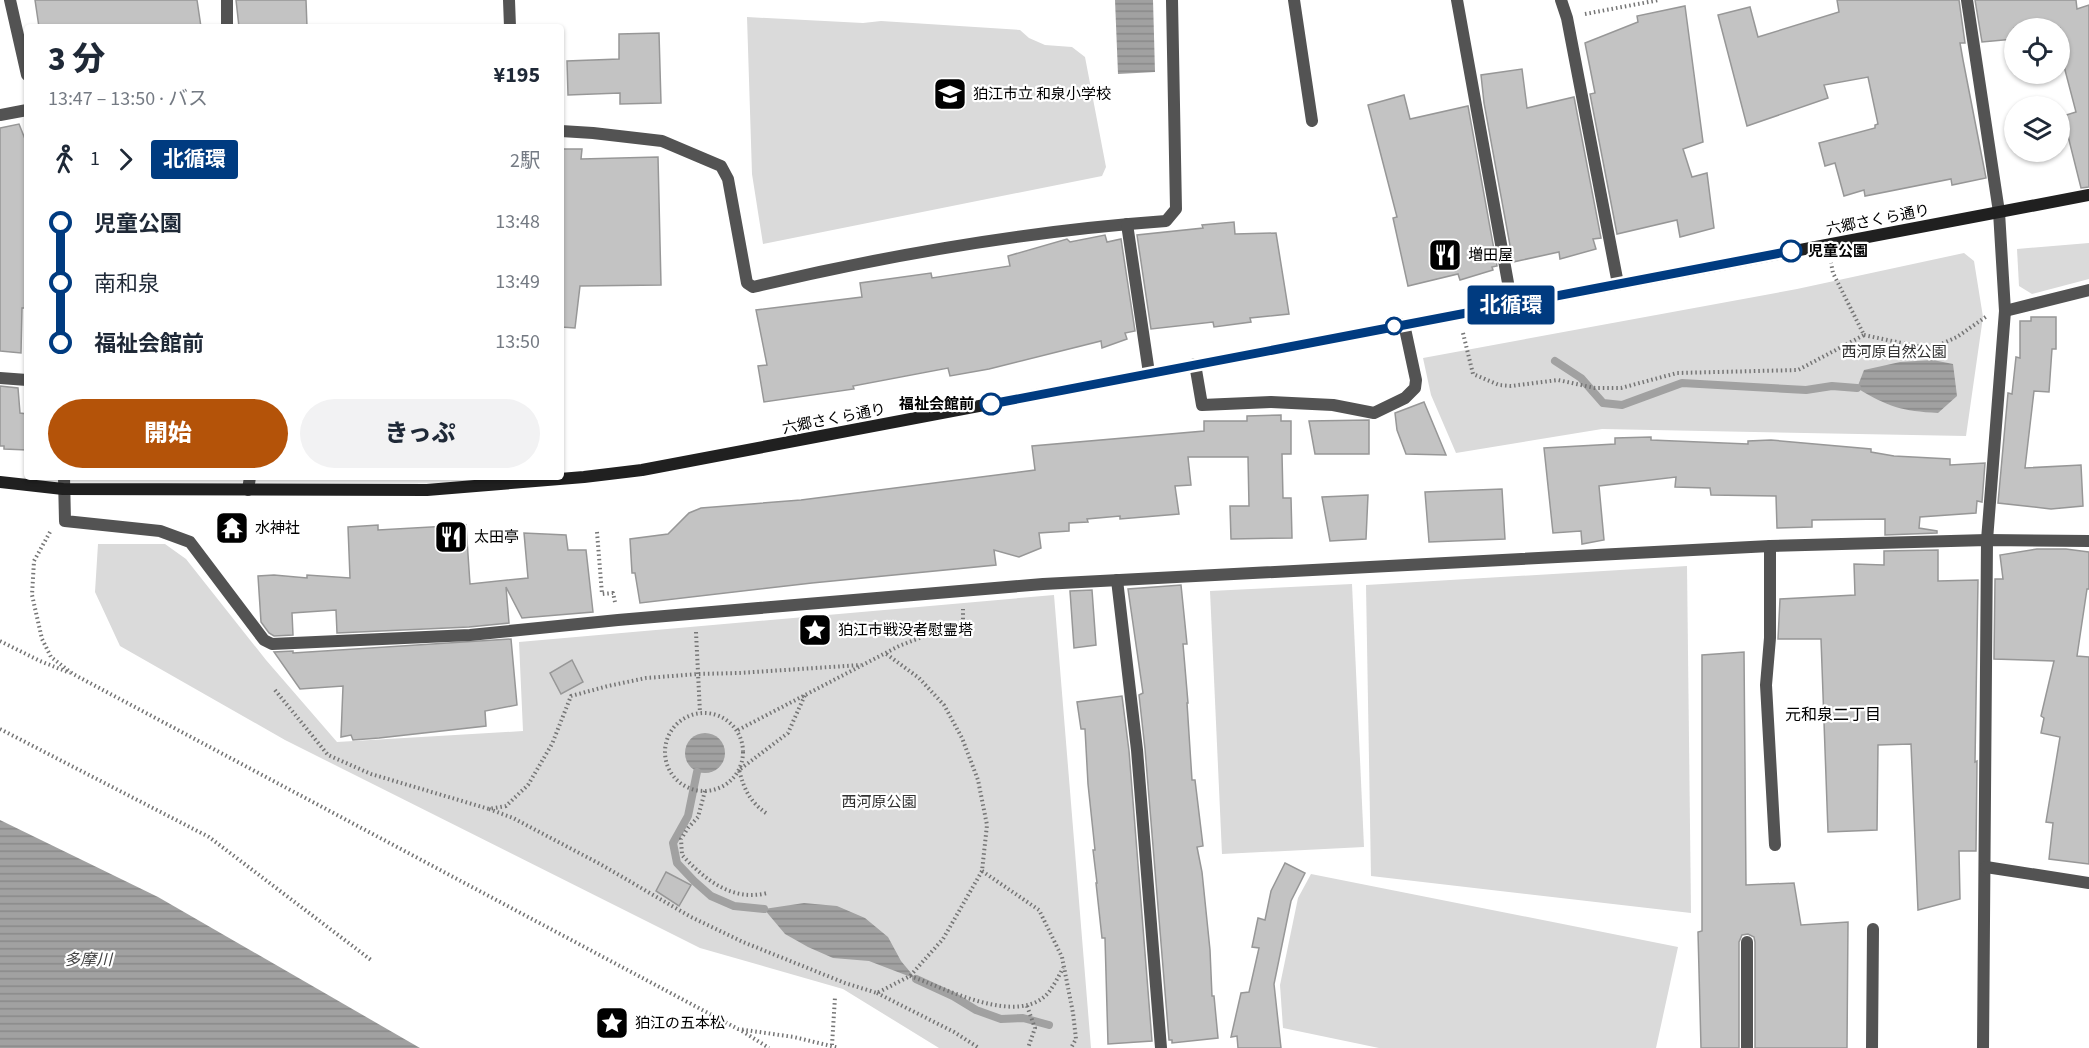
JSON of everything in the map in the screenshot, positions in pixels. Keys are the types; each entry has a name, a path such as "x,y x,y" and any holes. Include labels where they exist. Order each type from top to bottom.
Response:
{"main road":[{"name":"六郷さくら通り","path":"564,478 642,470 2089,195"},
{"name":"六郷さくら通り","path":"0,482 249,483 427,489 462,482 511,480"}],"street":[{"path":"9,0 24,62"},
{"path":"227,0 227,24"},
{"path":"509,0 510,24"},
{"path":"564,131 662,141 721,166 728,179 747,283 753,287 839,267 1044,234 1166,221 1176,208 1172,0"},
{"path":"1294,0 1312,121"},
{"path":"1457,0 1512,305"},
{"path":"1561,0 1567,18 1618,284"},
{"path":"1967,0 1999,213 2005,311 1987,540 1983,1048"},
{"path":"0,116 24,111"},
{"path":"1127,224 1149,373"},
{"path":"2005,311 2089,290"},
{"path":"1195,364 1202,405 1271,402 1334,405 1374,413 1405,398 1415,388 1416,380 1404,324"},
{"path":"0,378 24,380"},
{"path":"64,483 65,521 160,531 190,542 264,640 272,644 470,635 618,620 1117,580 1770,546 1987,540 2089,541"},
{"path":"1770,546 1770,638 1766,685 1775,845"},
{"path":"1117,580 1137,750 1161,1048"},
{"path":"1986,867 2089,883"},
{"path":"1872,1048 1873,929"},
{"path":"1747,942 1747,1048"}],"path":[{"path":"1567,18 1659,0"},
{"path":"1828,244 1833,273 1864,335"},
{"path":"1460,315 1473,374 1499,385 1511,386 1558,380 1595,388 1621,388 1677,373 1798,370 1864,335 1930,348 1957,337 1983,317 2005,311"},
{"path":"65,521 51,531 34,561 32,596 46,648 51,657 73,674"},
{"path":"597,532 602,594 614,593 618,620"},
{"path":"738,730 885,653 963,621 964,591"},
{"path":"696,614 700,713"},
{"path":"0,641 73,674 738,1029 769,1048"},
{"path":"876,993 910,976 943,939 982,871 987,825 978,780 962,738 944,705 919,678 885,653"},
{"path":"489,809 506,806 528,785 552,744 571,696 646,678 861,666"},
{"path":"275,690 327,755 371,774 513,818 600,864 691,917 803,967 876,993 954,1032 979,1048"},
{"path":"766,813 755,806 744,789 739,770 744,756 742,741 738,730 723,717 711,713 700,713 684,718 672,730 666,742 665,759 670,772 680,783 692,789 705,791 716,789 730,781 739,770 788,733 805,694"},
{"path":"0,729 209,837 371,960"},
{"path":"705,791 698,817 681,839 682,855 712,883 732,892 754,896 767,893"},
{"path":"982,871 1039,910 1062,957 1076,1039 1071,1048"},
{"path":"910,976 990,1005 1027,1006 1048,993 1063,968"},
{"path":"832,1046 836,997"},
{"path":"1027,1006 1035,1028 1028,1048"},
{"path":"738,1029 838,1048"}],"green space":[{"name":"狛江市立 和泉小学校","path":"747,17 863,23 881,21 1020,30 1029,38 1045,45 1072,47 1085,57 1106,167 1102,176 763,244 752,174"},
{"path":"2089,243 2089,279 2032,294 2019,286 2017,249"},
{"name":"西河原自然公園","path":"1964,253 1974,261 1983,317 1966,436 1602,429 1456,453 1431,395 1423,358 1797,289"},
{"name":"西河原公園","path":"98,544 165,544 186,559 266,660 337,742 523,731 519,642 1054,595 1091,1048 939,1048 843,989 700,948 285,740 120,646 95,592"},
{"path":"1687,566 1691,913 1371,876 1366,585"},
{"path":"1352,584 1364,847 1222,854 1210,591"},
{"path":"1311,874 1678,947 1656,1048 1379,1048 1283,1028 1280,985 1298,898"}],"water":[{"path":"1115,0 1153,0 1155,72 1118,74"},
{"path":"1933,360 1953,364 1957,396 1938,413 1896,407 1857,388 1864,370 1900,362"},
{"path":"705,733 713,734 719,739 724,745 724,761 719,767 713,772 705,773 697,772 691,767 686,761 685,753 686,745 691,739 697,734"},
{"name":"多摩川","path":"0,820 158,897 420,1048 0,1048"},
{"path":"804,903 837,906 865,918 888,937 901,961 916,979 869,961 833,958 808,947 785,934 764,909"}],"building":[{"path":"35,0 197,0 201,24 39,24"},
{"path":"236,0 306,0 307,24 239,24"},
{"path":"1837,0 1959,0 1965,43 1960,43 1986,178 1952,185 1951,179 1865,196 1864,190 1844,196 1835,163 1825,166 1819,143 1875,128 1878,124 1868,77 1824,85 1828,98 1747,126 1718,15 1750,7 1758,37 1839,12"},
{"path":"1975,0 2076,0 2077,9 2089,5 2089,187 2081,188 2070,144 2070,114 2076,112 2069,84 2070,18 2004,18 2004,40 1982,42"},
{"path":"1685,6 1703,142 1683,149 1692,177 1707,173 1714,228 1680,237 1677,220 1617,234 1590,94 1595,93 1585,43 1638,22 1637,16"},
{"path":"659,33 661,103 620,104 620,93 568,95 567,61 619,59 619,34"},
{"path":"1522,69 1527,108 1574,97 1601,238 1593,239 1596,249 1560,259 1559,252 1513,262 1481,75"},
{"path":"1404,95 1410,119 1468,106 1497,266 1492,267 1493,270 1460,280 1458,274 1408,286 1393,218 1397,217 1368,105"},
{"path":"19,124 24,136 24,308 22,308 21,353 0,351 0,128"},
{"path":"564,149 582,149 581,159 658,157 661,285 580,286 575,328 564,327"},
{"path":"1234,222 1235,234 1276,233 1289,314 1250,318 1251,322 1214,327 1213,322 1151,329 1137,235 1203,228 1202,225"},
{"path":"1105,235 1107,242 1121,239 1135,331 1125,333 1127,339 1102,348 1101,341 989,369 950,376 948,368 853,386 854,389 764,402 758,366 767,365 756,310 862,297 860,283 931,273 932,278 1010,266 1008,256 1067,239 1070,242"},
{"path":"2031,317 2056,317 2056,349 2052,349 2049,392 2034,391 2025,468 2081,465 2083,506 2051,509 1998,503 2008,393 2012,394 2016,357 2020,358 2020,321 2031,321"},
{"path":"0,386 18,388 20,413 24,414 24,450 4,449 4,446 0,446"},
{"path":"1424,402 1446,455 1406,454 1397,430 1395,413"},
{"path":"1281,415 1281,421 1291,421 1291,454 1282,454 1283,498 1291,498 1292,538 1231,539 1230,506 1249,506 1248,457 1188,457 1191,485 1175,486 1179,514 1120,519 1120,516 1069,523 1069,531 1039,533 1041,548 1019,557 994,550 996,565 640,603 635,573 632,573 630,539 668,534 689,513 701,508 801,500 1035,470 1032,446 1204,431 1204,421 1247,421 1247,416"},
{"path":"1369,420 1369,454 1315,454 1309,421"},
{"path":"1651,437 1651,440 1748,444 1748,441 1771,440 1871,449 1871,452 1894,456 1950,459 1950,465 1985,463 1982,502 1977,501 1976,513 1920,517 1919,528 1937,531 1937,533 1885,535 1885,519 1812,520 1812,527 1777,528 1776,496 1711,495 1710,488 1675,487 1676,477 1599,486 1604,540 1582,544 1581,531 1553,533 1544,448 1615,444 1615,438"},
{"path":"1502,489 1505,539 1429,542 1425,492"},
{"path":"1368,495 1366,539 1330,541 1322,497"},
{"path":"378,525 378,530 466,525 470,584 528,578 524,533 566,535 568,550 586,550 593,612 522,618 506,587 509,623 337,633 336,610 292,613 293,635 274,636 269,633 261,622 258,576 307,578 307,575 350,578 348,527"},
{"path":"2037,549 2089,552 2089,589 2087,589 2077,656 2089,657 2089,864 2049,859 2053,823 2046,822 2060,737 2041,733 2044,718 2041,716 2054,661 1994,659 1995,579 2003,579 2000,555"},
{"path":"1938,550 1938,581 1978,580 1976,851 1959,851 1960,899 1918,910 1911,744 1878,745 1877,830 1828,832 1821,639 1778,639 1780,599 1855,595 1854,564 1884,565 1884,551"},
{"path":"1181,585 1187,644 1183,644 1192,780 1195,780 1203,846 1197,847 1202,872 1212,996 1214,996 1218,1038 1172,1043 1172,1040 1169,1040 1139,695 1143,693 1128,589"},
{"path":"1092,590 1096,645 1074,648 1070,591"},
{"path":"511,639 517,705 485,711 486,726 353,740 351,735 341,737 343,686 300,689 274,652 293,651 293,653"},
{"path":"1744,652 1746,885 1794,883 1801,925 1848,922 1847,1048 1755,1048 1755,942 1754,937 1748,934 1742,935 1739,942 1739,1048 1701,1048 1698,932 1702,931 1702,655"},
{"path":"572,660 583,682 561,694 550,673"},
{"path":"1122,696 1129,751 1152,1041 1108,1044 1105,938 1102,938 1096,883 1085,729 1081,729 1077,702"},
{"path":"1285,863 1305,873 1291,901 1274,984 1281,1048 1238,1048 1237,1036 1231,1037 1241,993 1249,992 1259,948 1252,947 1258,918 1265,920 1271,891"},
{"path":"666,872 691,885 679,906 656,891"}],"waterway":[{"path":"1555,361 1581,378 1603,403 1622,405 1682,383 1806,390 1832,386 1857,388"},
{"path":"697,772 688,816 673,843 677,863 711,896 734,906 764,909"},
{"path":"916,979 953,996 976,1010 1001,1019 1023,1018 1049,1025"}],"bus line":[{"name":"北循環","path":"991,404 1791,251"}],"place":[{"name":"狛江市立 和泉小学校","path":"950,94"},
{"name":"児童公園","path":"1791,251"},
{"name":"増田屋","path":"1445,255"},
{"name":"福祉会館前","path":"991,404"},
{"name":"水神社","path":"232,528"},
{"name":"太田亭","path":"451,537"},
{"name":"狛江市戦没者慰霊塔","path":"815,630"},
{"name":"狛江の五本松","path":"612,1023"}],"district":[{"name":"元和泉二丁目","path":"1833,715"}]}
